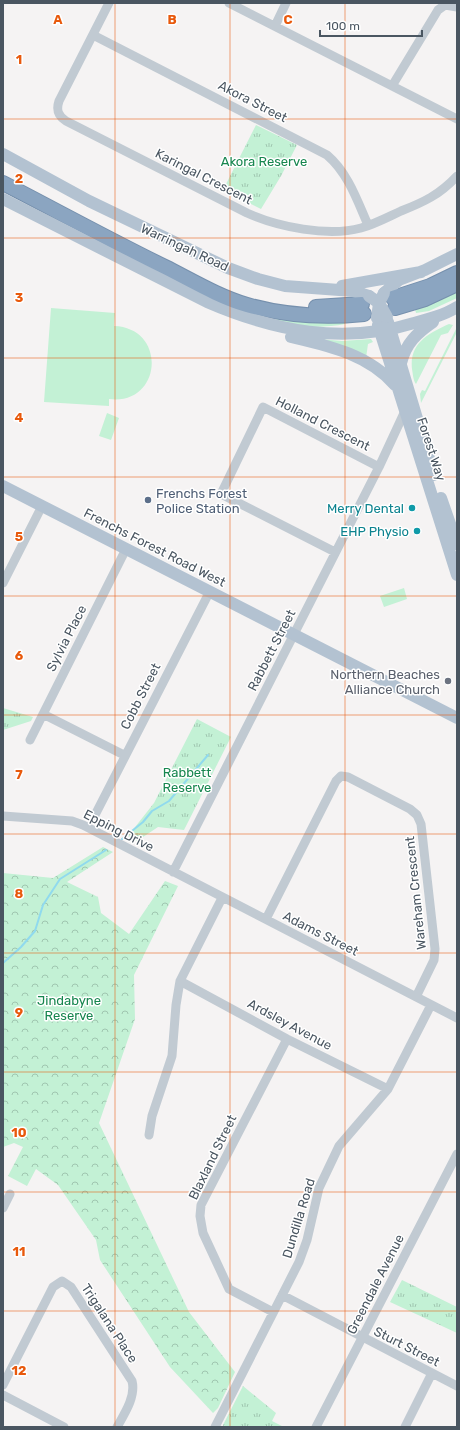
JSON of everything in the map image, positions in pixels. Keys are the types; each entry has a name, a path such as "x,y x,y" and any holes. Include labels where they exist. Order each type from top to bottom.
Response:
{"highway":[{"name":"Warringah Road","path":"3,173 60,205 175,264 248,297 304,307 379,306 425,299 457,284"},
{"name":"Warringah Road","path":"3,183 172,271 219,294 246,305 303,316 343,316 379,306 430,286 457,273"}],"main road":[{"name":"Warringah Road","path":"3,154 89,201 228,268 270,283 321,290 353,291 379,306"},
{"path":"3,199 257,328 329,346 349,353 376,368 397,388"},
{"path":"385,331 379,306 399,280 421,272 457,254"},
{"path":"321,290 421,272"},
{"path":"207,302 248,319 292,330 338,335 385,331 446,314"},
{"path":"401,363 405,350 410,341 422,330 457,307"},
{"name":"Forest Way","path":"385,331 401,363 423,442 457,544"},
{"name":"Forest Way","path":"385,331 397,388 457,575"},
{"name":"Frenchs Forest Road West","path":"3,486 457,718"}],"street":[{"name":"Karingal Crescent","path":"109,3 58,106 58,113 63,119 266,220 285,225 320,230 348,230 368,225 429,200 457,176"},
{"path":"229,3 457,119"},
{"path":"275,26 286,3"},
{"path":"392,86 438,10 445,5 457,7"},
{"name":"Akora Street","path":"93,35 327,155 335,162 346,177 368,225"},
{"name":"Holland Crescent","path":"335,552 221,494 263,407 379,467"},
{"name":"Rabbett Street","path":"174,872 379,467 405,410"},
{"path":"3,582 42,506"},
{"name":"Sylvia Place","path":"30,740 126,549"},
{"name":"Cobb Street","path":"95,815 124,755 210,591"},
{"path":"43,714 124,755"},
{"name":"Wareham Crescent","path":"266,919 336,781 341,776 348,777 410,808 417,816 421,824 435,949 434,960 416,997"},
{"name":"Epping Drive","path":"3,816 72,821 83,825 174,872"},
{"name":"Adams Street","path":"174,872 457,1018"},
{"path":"149,1135 152,1116 172,1056 176,1004 180,981 222,898"},
{"name":"Ardsley Avenue","path":"180,981 287,1038 388,1089"},
{"name":"Dundilla Road","path":"215,1427 301,1255 307,1240 319,1188 332,1159 339,1146 351,1131 388,1089 431,1005"},
{"name":"Blaxland Street","path":"273,1312 229,1289 203,1233 200,1216 201,1205 287,1038"},
{"name":"Greendale Avenue","path":"316,1427 457,1154"},
{"path":"3,1208 10,1194"},
{"name":"Trigalana Place","path":"3,1385 53,1287 62,1281 71,1286 132,1380 134,1388 132,1396 117,1427"},
{"name":"Sturt Street","path":"282,1295 362,1338 457,1386"},
{"path":"405,1427 432,1373"},
{"path":"3,1395 64,1427"}],"green space":[{"name":"Akora Reserve","path":"256,125 297,145 281,176 261,209 223,190"},
{"path":"457,291 457,298 429,311 416,313 415,309"},
{"path":"51,308 115,313 114,326 131,330 143,339 150,352 152,366 148,380 140,391 127,398 109,399 109,406 44,402"},
{"path":"262,313 345,321 345,324 335,326 303,326 282,322"},
{"path":"449,324 453,325 448,333 441,335 416,384 413,377 412,360 417,346 428,335"},
{"path":"457,327 457,332 421,403 420,394 422,390 425,391"},
{"path":"308,338 342,341 371,339 373,342 368,344 366,358"},
{"path":"107,413 119,418 111,440 99,436"},
{"path":"404,588 407,599 384,607 380,596"},
{"path":"3,708 33,717 31,721 3,730"},
{"name":"Rabbett Reserve","path":"197,719 231,737 184,830 158,827 137,841 128,836 154,803"},
{"name":"Jindabyne Reserve","path":"103,847 113,852 67,882 98,897 101,913 129,934 165,881 178,886 134,975 135,1019 99,1123 189,1312 235,1372 218,1408 213,1413 170,1367 100,1260 96,1240 58,1185 36,1169 27,1186 8,1176 23,1147 14,1143 3,1147 3,873 53,878"},
{"path":"402,1280 457,1307 457,1333 390,1302"},
{"path":"243,1386 276,1413 272,1421 284,1427 224,1427 223,1425"}],"waterway":[{"path":"122,839 143,822 152,811 169,801 208,755"},
{"path":"3,963 21,947 35,931 43,905 60,879 106,850"}],"place":[{"name":"Frenchs Forest Police Station","path":"148,500"},
{"name":"Merry Dental","path":"412,508"},
{"name":"EHP Physio","path":"417,531"},
{"name":"Northern Beaches Alliance Church","path":"448,681"}]}
